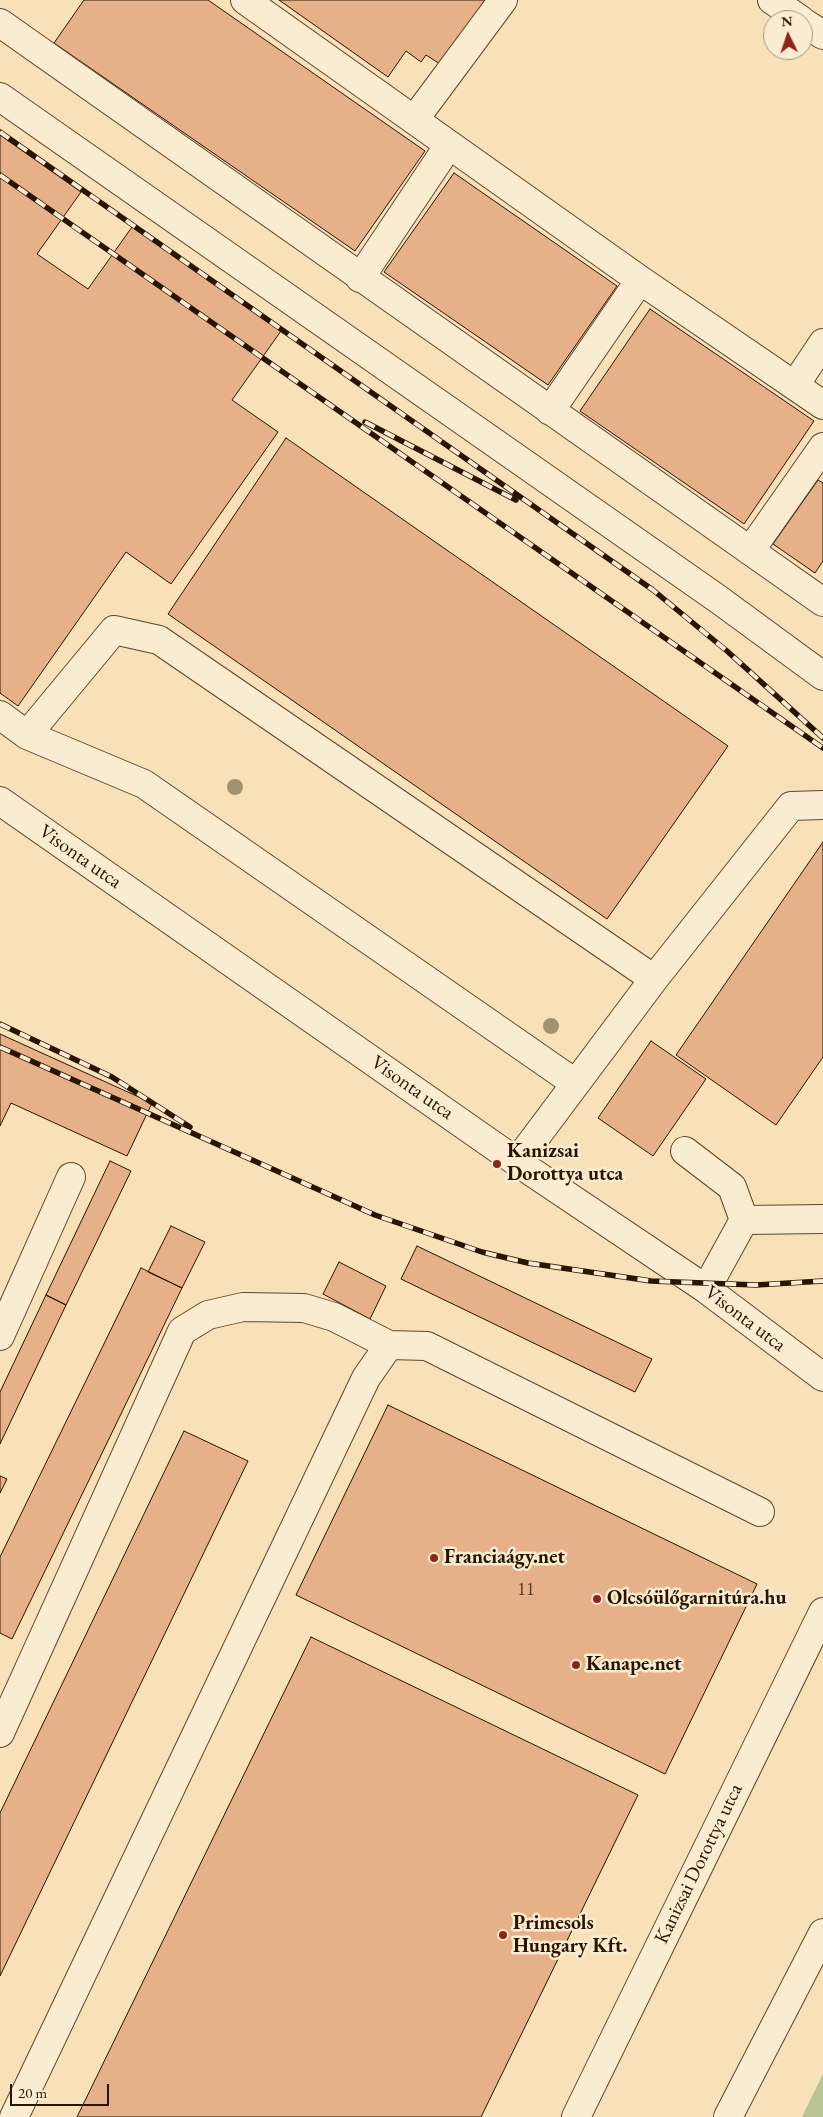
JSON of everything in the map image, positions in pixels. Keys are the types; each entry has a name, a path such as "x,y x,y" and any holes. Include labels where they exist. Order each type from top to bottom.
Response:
{"street":[{"path":"245,0 640,280 823,404"},
{"path":"414,120 502,0"},
{"path":"772,0 786,10"},
{"path":"0,23 823,602"},
{"path":"0,96 677,570 823,676"},
{"path":"360,278 449,145"},
{"path":"550,411 640,280"},
{"path":"795,385 823,343"},
{"path":"750,551 823,447"},
{"path":"27,734 114,630 159,640 654,979"},
{"path":"0,715 27,734 144,784 575,1083"},
{"name":"Visonta utca","path":"0,801 517,1162 706,1289 823,1377"},
{"path":"517,1162 654,979 791,806 823,805"},
{"path":"686,1151 732,1187 744,1220 706,1289"},
{"path":"0,1336 71,1177"},
{"path":"744,1220 823,1219"},
{"path":"0,1733 182,1331 208,1315 243,1307 304,1308 334,1317 389,1345 427,1346 760,1512"},
{"path":"14,2117 366,1378 389,1345"},
{"name":"Kanizsai Dorottya utca","path":"576,2117 823,1612"},
{"path":"728,2117 823,1933"}],"green space":[{"path":"823,2074 823,2117 802,2117"}],"building":[{"path":"84,0 208,0 425,151 355,251 54,43"},
{"path":"279,0 485,0 440,64 426,55 421,62 406,51 388,77"},
{"path":"0,135 81,192 37,254 88,289 132,227 281,331 232,400 278,432 171,584 126,552 18,706 0,693"},
{"path":"454,173 617,286 548,385 384,272"},
{"path":"650,309 814,421 744,524 580,411"},
{"path":"286,438 728,746 607,919 168,614"},
{"path":"818,480 823,483 823,561 815,573 773,544"},
{"path":"823,842 823,1057 776,1125 676,1055"},
{"path":"0,1034 152,1103 127,1156 11,1103 0,1126"},
{"path":"651,1041 706,1079 653,1156 598,1118"},
{"path":"110,1161 131,1171 66,1305 46,1295"},
{"path":"171,1226 205,1242 182,1288 148,1272"},
{"path":"417,1246 652,1359 635,1392 401,1279"},
{"path":"339,1262 386,1286 370,1319 323,1294"},
{"path":"141,1268 182,1288 12,1639 0,1633 0,1557"},
{"path":"46,1295 66,1305 0,1444 0,1392"},
{"path":"388,1405 757,1584 665,1774 296,1595"},
{"path":"184,1431 248,1461 0,1976 0,1813"},
{"path":"0,1476 7,1479 0,1493"},
{"path":"311,1637 638,1795 481,2117 77,2117"}],"railway":[{"path":"0,132 653,590 727,651 823,738"},
{"path":"0,175 823,748"},
{"path":"365,422 516,500"},
{"path":"0,1024 112,1077 190,1127"},
{"path":"0,1047 375,1215 482,1252 528,1263 651,1281 756,1285 823,1281"}],"place":[{"name":"Kanizsai Dorottya utca","path":"497,1164"},
{"name":"Franciaágy.net","path":"434,1558"},
{"name":"Olcsóülőgarnitúra.hu","path":"597,1599"},
{"name":"Kanape.net","path":"576,1665"},
{"name":"Primesols Hungary Kft.","path":"503,1935"}]}
